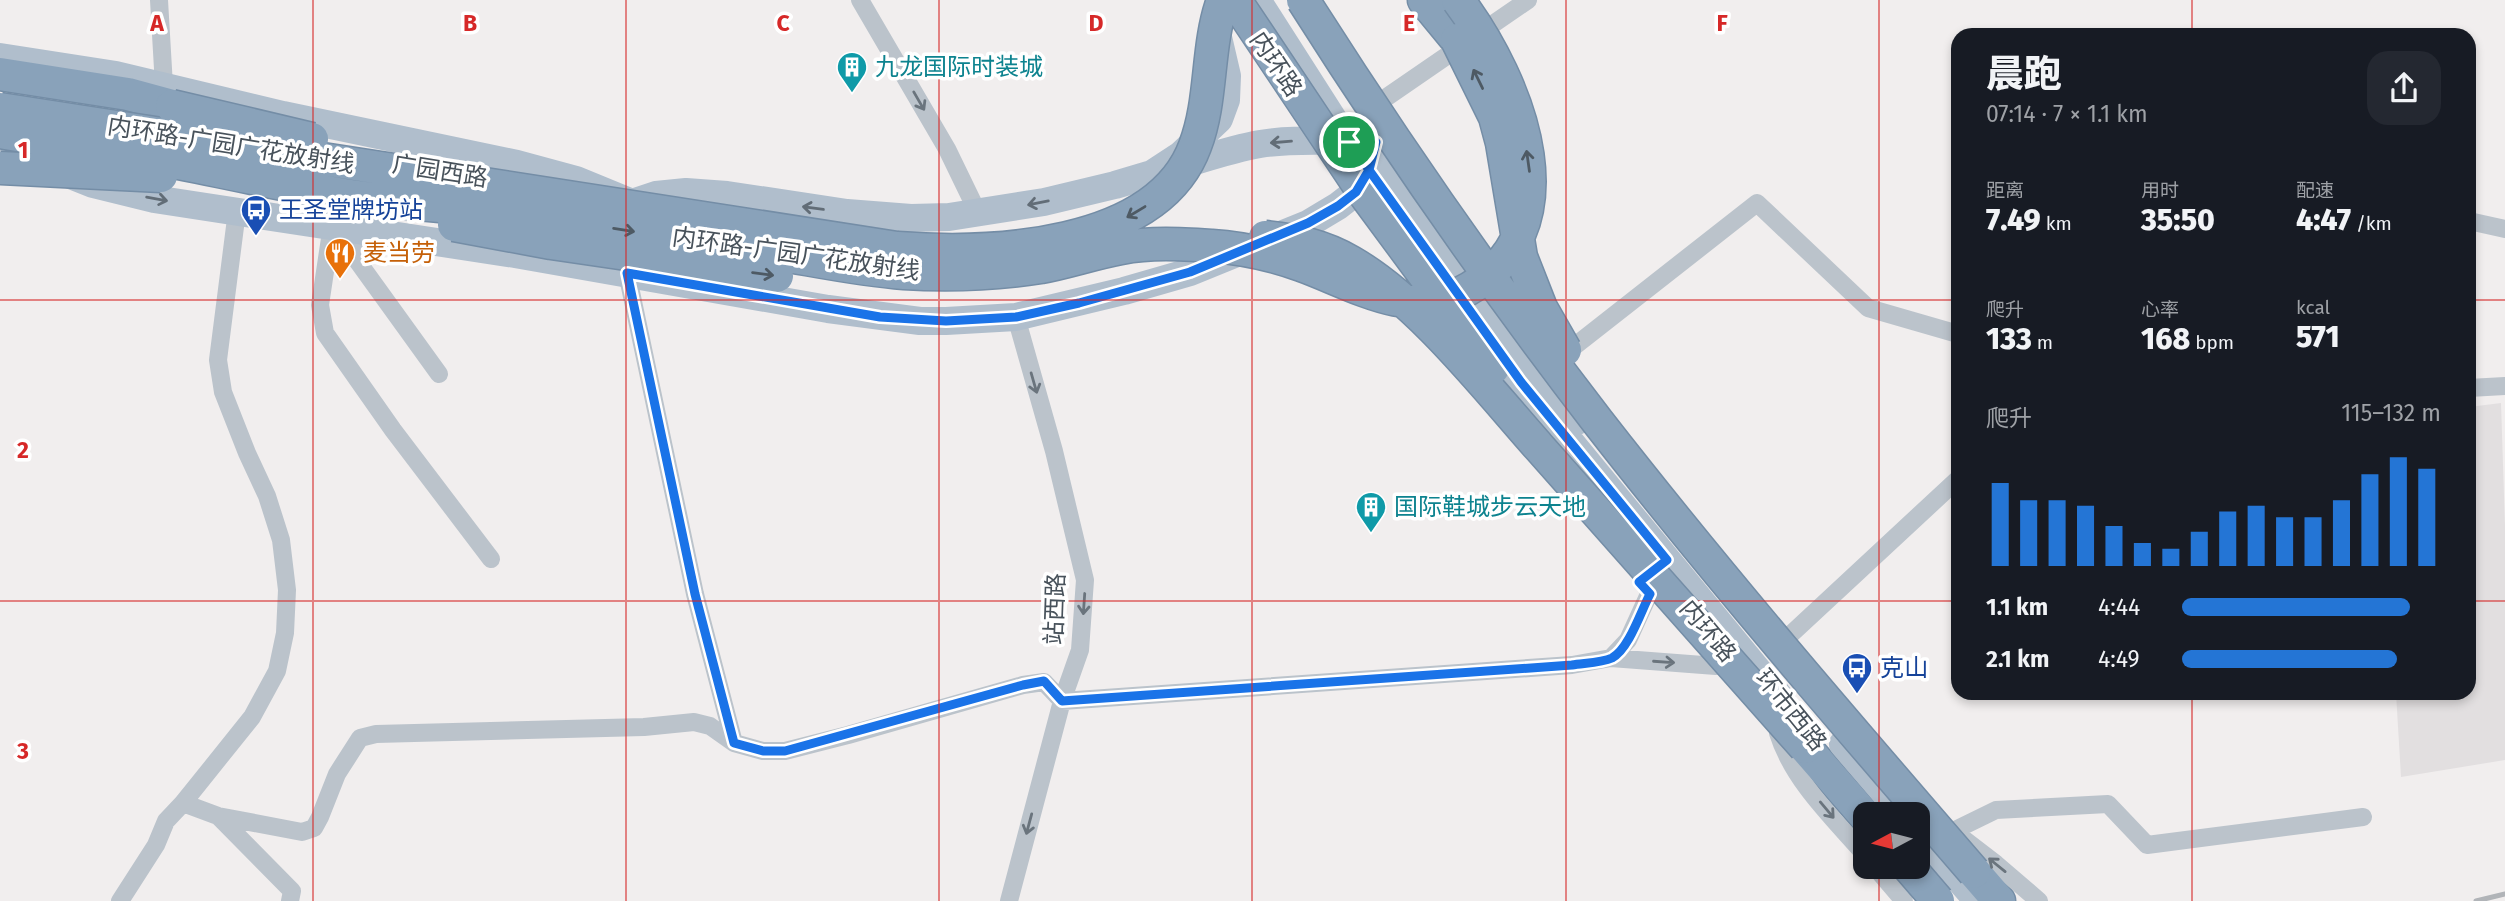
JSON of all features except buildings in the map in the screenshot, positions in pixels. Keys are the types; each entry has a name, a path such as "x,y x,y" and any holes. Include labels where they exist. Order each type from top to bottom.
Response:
{"highway":[{"name":"内环路-广园广花放射线","path":"0,109 897,248 971,250 1075,236 1123,220 1161,197 1186,167 1202,125 1214,34 1223,0"},
{"name":"内环路","path":"1235,0 1351,142 1459,325 1638,548 1853,802"},
{"path":"1254,0 1351,142"},
{"name":"内环路","path":"1303,0 1408,162 1507,300 1627,457 1853,732 1999,901"},
{"name":"内环路","path":"1424,0 1457,40 1495,117 1502,143 1521,257 1530,281 1558,338 1627,457"},
{"name":"内环路-广园广花放射线","path":"0,132 144,156 352,197 522,214 871,270 975,274 1045,266 1152,244 1217,246 1296,263 1379,295 1434,301 1454,296 1492,271 1520,230 1530,197 1527,152 1512,94 1490,48 1458,0"},
{"path":"0,74 128,94 518,188"},
{"path":"0,168 254,179"},
{"path":"352,197 424,219 479,230 604,251 891,291 981,292 1039,287 1105,272 1213,241 1241,237 1288,240 1324,248 1370,275 1419,316 1793,732"},
{"path":"1919,879 1938,901"}],"main road":[{"path":"1152,174 1181,155 1205,134 1219,119 1226,100 1227,78 1224,62 1207,0"},
{"name":"环市西路","path":"1288,0 1346,93 1351,142 1423,211 1497,333 1521,382 1667,560 1793,732 1863,802"},
{"path":"1322,0 1376,88 1562,356 1789,636 1953,831"},
{"path":"0,57 116,75 547,172 632,202 656,195 686,192 898,217 949,217 1044,202 1234,149 1292,141 1351,142 1401,125"},
{"path":"1346,93 1376,88"},
{"name":"广园西路","path":"0,96 632,202"},
{"path":"143,119 231,103"},
{"path":"1190,272 1322,216 1356,192 1369,170 1351,142"},
{"path":"0,146 102,187 154,199 361,229 880,317 946,321 1016,317 1079,303 1190,272 1310,251 1325,251 1352,258 1373,274 1508,426 1644,588 1716,666 1793,732 1853,815"},
{"name":"广园西路","path":"0,146 575,230 570,264"},
{"name":"环市西路","path":"1369,170 1497,333 1621,476 1893,802"},
{"path":"1497,333 1508,426"},
{"path":"1930,846 1978,901"},
{"path":"1930,877 1951,901"},
{"path":"1903,879 1919,901"}],"street":[{"path":"159,0 164,86"},
{"path":"860,0 947,149 978,214"},
{"path":"1376,88 1528,0"},
{"path":"1562,356 1757,203 1868,308 1951,332"},
{"path":"120,901 156,845 166,821 252,717 277,671 285,633 287,590 281,540 267,496 223,392 218,360 220,325 237,211"},
{"path":"2476,223 2505,229"},
{"path":"332,225 320,305 325,333 393,430 491,559"},
{"path":"361,229 356,259 439,374"},
{"path":"627,273 695,594 734,743"},
{"name":"站西路","path":"1009,901 1062,701 1080,650 1085,580 1054,451 1016,317"},
{"path":"2476,388 2505,386"},
{"path":"1789,636 1951,486"},
{"path":"1611,658 1628,640 1644,588 1667,560"},
{"path":"183,803 218,816 302,832 314,828 337,774 360,738 376,734 644,727 694,722 710,726 734,743 763,751 785,751 1044,681 1062,701 1572,665 1611,658 1716,666"},
{"path":"1793,732 1783,747 1795,770 1853,840"},
{"path":"2039,901 1953,831 1996,810 2108,804 2147,845 2363,817"},
{"path":"218,816 292,891 290,901"},
{"path":"1885,879 1904,901"}],"shaded area":[{"path":"2501,403 2505,526 2505,760 2401,777 2396,700 2476,700 2476,406"}],"railway":[{"path":"2476,901 2505,894"}],"place":[{"name":"九龙国际时装城","path":"852,94"},
{"name":"王圣堂牌坊站","path":"256,237"},
{"name":"麦当劳","path":"340,280"},
{"name":"国际鞋城步云天地","path":"1371,534"},
{"name":"克山","path":"1857,695"}],"route":[{"path":"1349,142 1369,170 1356,192 1322,216 1190,272 1016,317 974,321 920,321 880,317 627,273 695,594 734,743 763,751 785,751 1044,681 1062,701 1572,665 1611,658 1619,651 1628,640 1650,594 1639,582 1667,560 1521,382 1369,170 1376,142 1349,142"}]}
